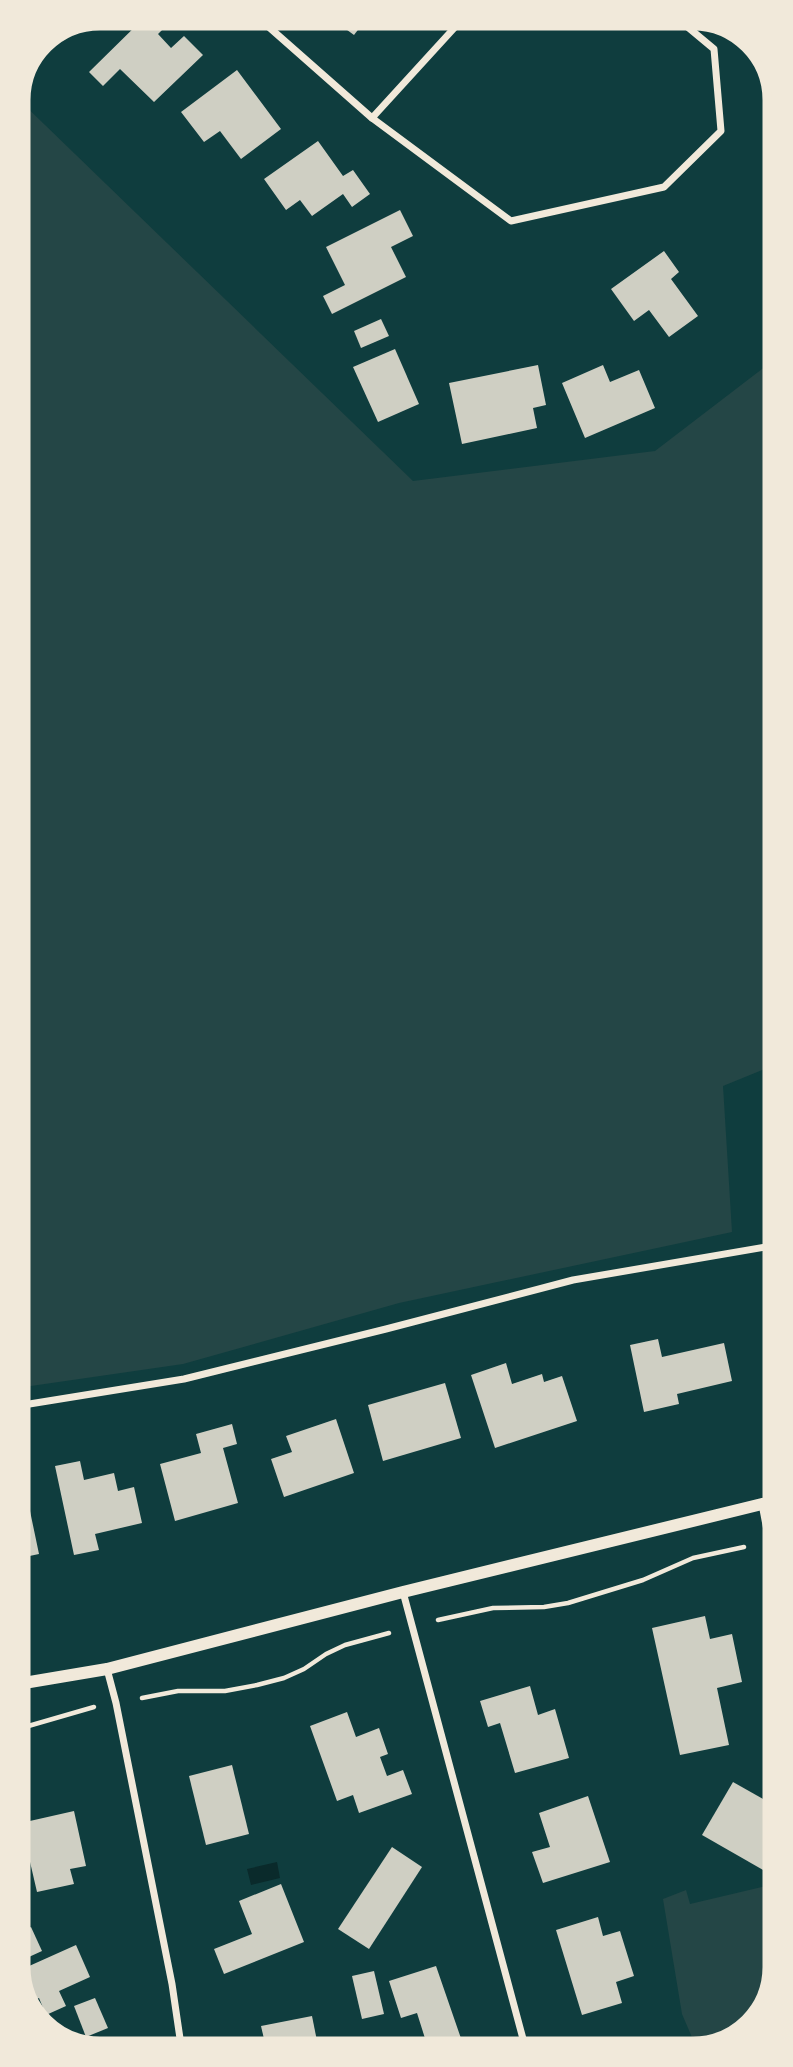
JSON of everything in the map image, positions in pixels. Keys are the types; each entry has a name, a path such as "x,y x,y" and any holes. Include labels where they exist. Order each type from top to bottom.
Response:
{"street":[{"path":"268,26 372,118 511,221 664,187 721,131 714,49 686,26"},
{"path":"372,118 456,26"},
{"path":"26,1405 184,1379 573,1280 767,1247"},
{"path":"26,1683 107,1669 403,1592 767,1503"},
{"path":"762,1504 767,1531"},
{"path":"403,1592 524,2041"},
{"path":"107,1669 172,1984 180,2041"}],"path":[{"path":"438,1620 493,1608 568,1603 643,1580 693,1558 744,1548"},
{"path":"142,1698 178,1691 225,1691 284,1678 345,1645 389,1633"},
{"path":"26,1727 94,1707"}],"shaded area":[{"path":"26,107 413,481 655,451 767,365 767,1068 723,1086 732,1232 399,1303 183,1364 26,1387"},
{"path":"277,1862 280,1878 251,1885 247,1869"},
{"path":"767,1886 767,1967 763,1991 751,2012 730,2031 717,2037 694,2041 682,2014 663,1899 686,1890 690,1904"}],"building":[{"path":"136,26 166,26 158,34 171,48 184,36 203,55 154,102 120,69 103,86 89,72"},
{"path":"342,26 361,26 354,35"},
{"path":"237,70 281,129 241,159 220,131 204,142 181,112"},
{"path":"318,141 343,176 353,170 370,194 352,207 343,194 312,216 300,200 286,210 264,179"},
{"path":"400,210 413,236 391,247 406,277 332,314 323,296 345,285 326,247"},
{"path":"664,251 679,272 671,279 698,316 669,337 649,310 634,321 611,289"},
{"path":"381,319 389,336 361,348 354,331"},
{"path":"395,349 419,404 378,422 353,367"},
{"path":"538,365 546,405 533,408 537,428 462,444 449,383"},
{"path":"603,365 610,382 639,370 655,408 585,438 562,383"},
{"path":"658,1339 662,1357 724,1343 732,1381 677,1394 679,1404 644,1412 630,1345"},
{"path":"506,1363 512,1384 542,1374 544,1382 562,1376 577,1421 495,1448 471,1375"},
{"path":"445,1383 461,1438 383,1461 368,1405"},
{"path":"336,1419 354,1473 284,1497 271,1459 292,1452 286,1436"},
{"path":"232,1424 237,1444 223,1448 238,1503 175,1521 160,1464 201,1453 196,1434"},
{"path":"80,1461 84,1480 114,1473 118,1491 134,1487 142,1523 95,1534 99,1550 74,1555 55,1466"},
{"path":"30,1511 39,1554 26,1557 26,1512"},
{"path":"705,1616 710,1639 732,1634 742,1682 717,1688 729,1745 680,1755 652,1628"},
{"path":"530,1686 538,1715 555,1709 569,1758 515,1773 500,1723 488,1727 480,1701"},
{"path":"347,1712 356,1737 379,1728 388,1754 380,1757 387,1776 403,1770 412,1794 359,1813 353,1795 337,1801 310,1726"},
{"path":"232,1765 249,1834 206,1845 189,1776"},
{"path":"733,1782 767,1801 767,1872 702,1835"},
{"path":"588,1796 610,1862 543,1883 532,1852 550,1847 539,1813"},
{"path":"74,1811 86,1866 70,1869 74,1884 37,1892 26,1845 26,1822"},
{"path":"392,1847 422,1867 369,1949 338,1929"},
{"path":"281,1884 304,1942 224,1974 214,1949 252,1934 239,1901"},
{"path":"598,1917 603,1936 620,1931 634,1976 616,1982 622,2003 582,2015 556,1930"},
{"path":"31,1927 42,1951 26,1958 26,1929"},
{"path":"76,1945 90,1977 59,1991 66,2006 46,2015 39,1998 35,2000 30,1991 26,1967"},
{"path":"436,1966 462,2041 426,2041 417,2013 401,2018 389,1981"},
{"path":"374,1971 384,2014 362,2019 352,1976"},
{"path":"95,1998 108,2028 86,2037 74,2006"},
{"path":"312,2016 317,2041 264,2041 261,2026"}]}
